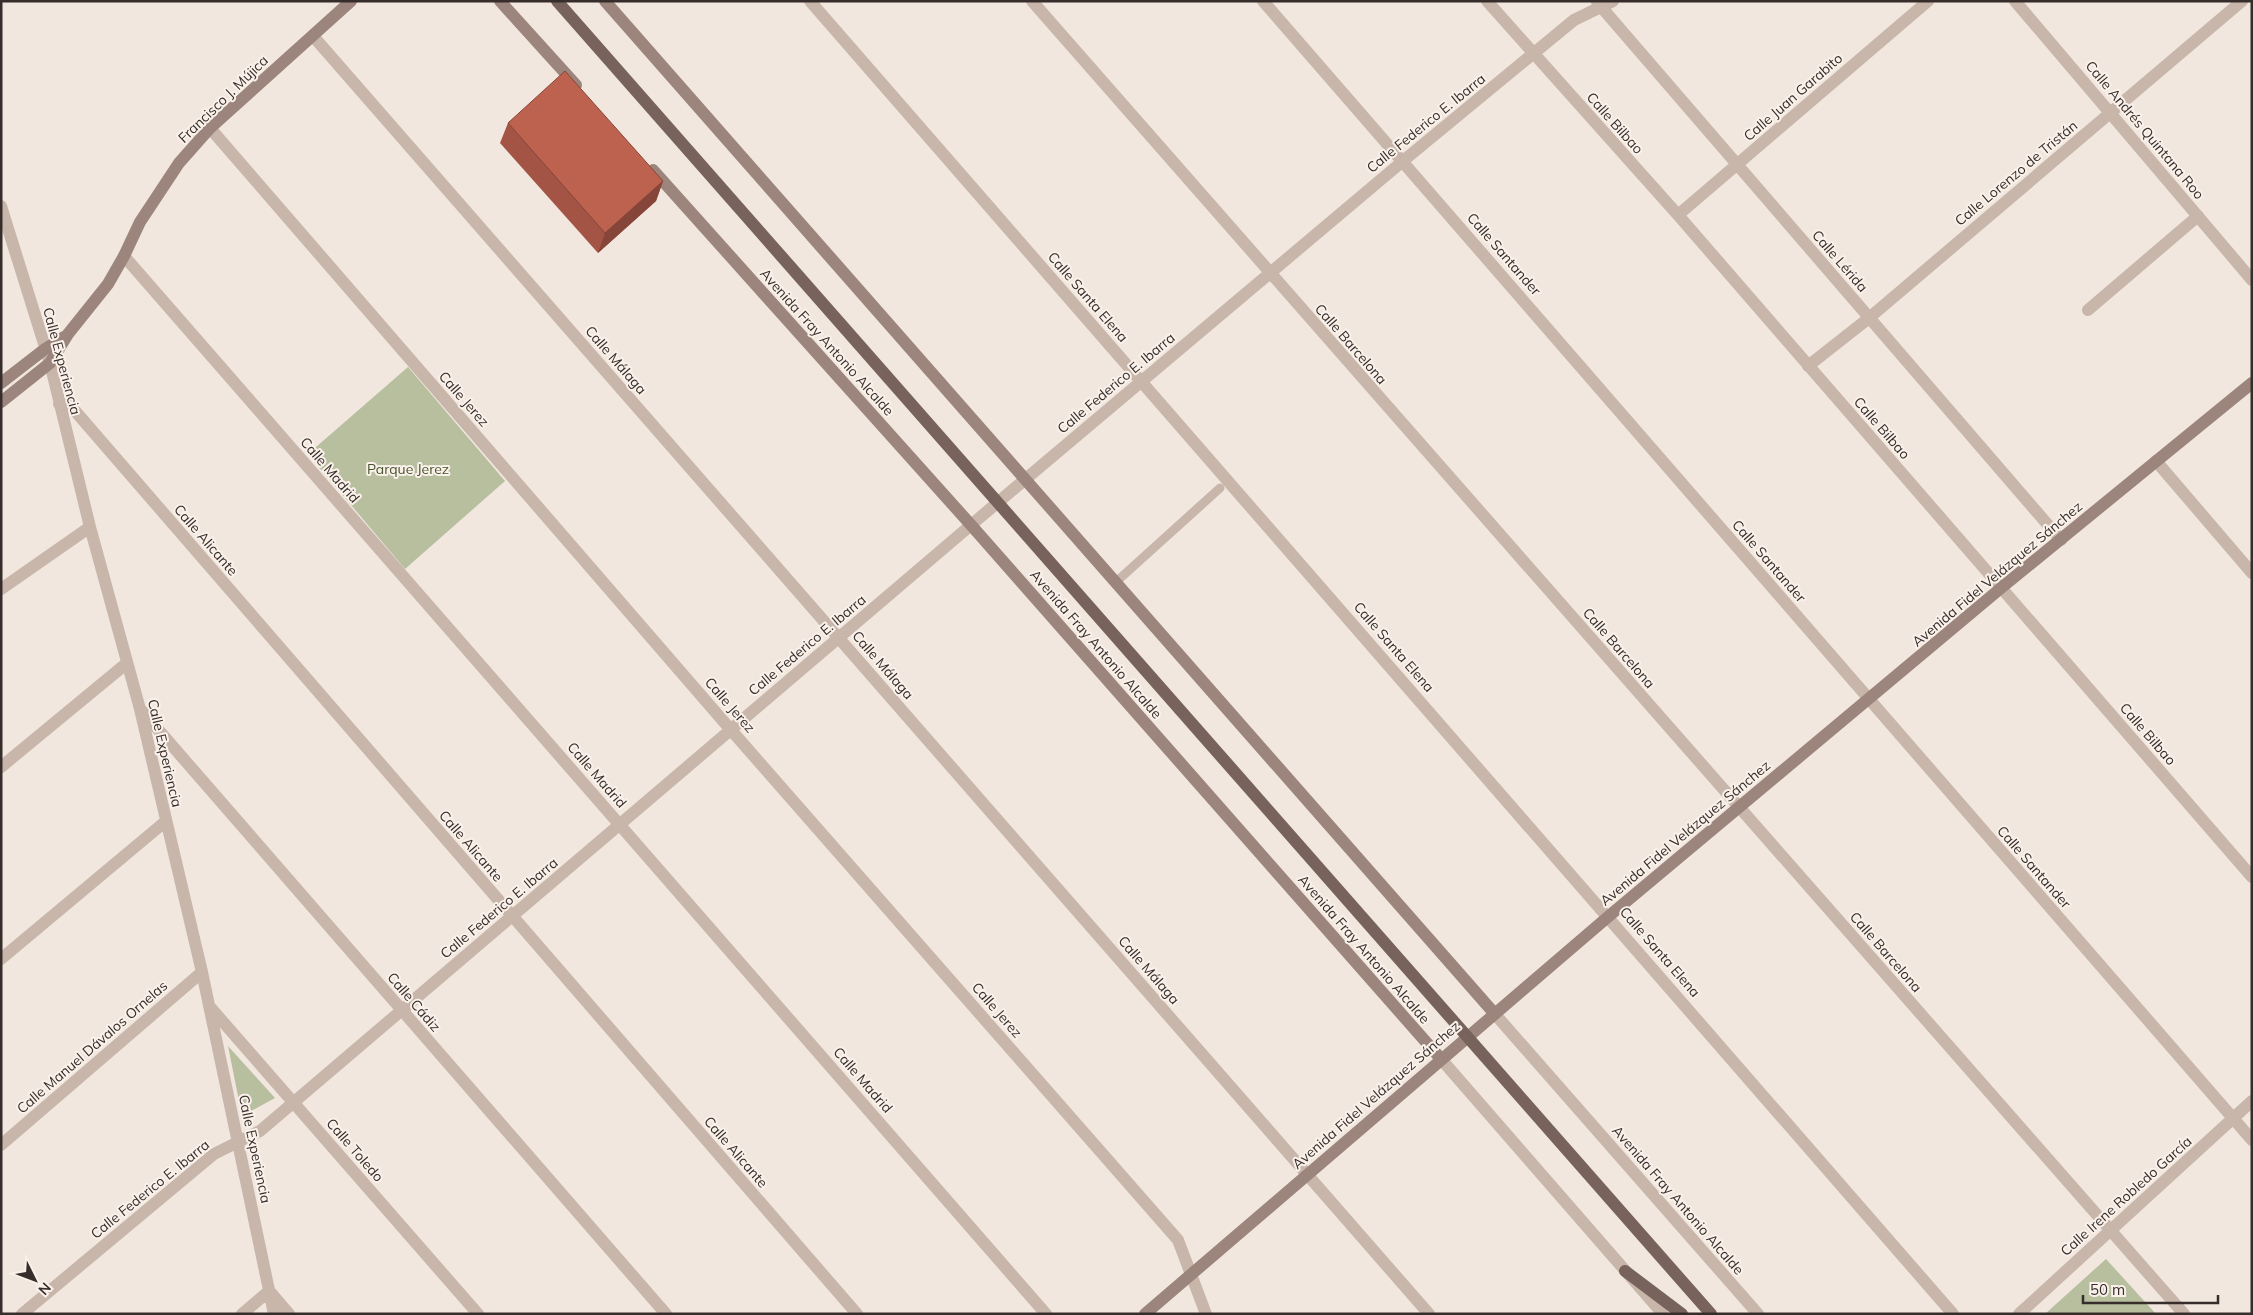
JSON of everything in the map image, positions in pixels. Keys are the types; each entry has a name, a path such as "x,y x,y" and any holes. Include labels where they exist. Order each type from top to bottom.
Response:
{"main road":[{"name":"Avenida Fray Antonio Alcalde","path":"557,1 1711,1314"},
{"path":"1625,1271 1682,1314"}],"street":[{"name":"Francisco J. Mújica","path":"1,402 50,363 68,334 108,284 140,222 158,192 179,163 210,128 351,1"},
{"path":"500,1 587,97"},
{"name":"Avenida Fray Antonio Alcalde","path":"605,1 1758,1314"},
{"name":"Calle Santa Elena","path":"810,1 1609,916 1953,1314"},
{"name":"Calle Barcelona","path":"1032,1 2184,1314"},
{"name":"Calle Santander","path":"1263,1 2252,1140"},
{"name":"Calle Bilbao","path":"1487,1 1678,215 2252,877"},
{"name":"Calle Federico E. Ibarra","path":"22,1314 214,1154 260,1131 294,1103 998,502 1403,161 1534,55 1574,20 1598,4 1613,1"},
{"name":"Calle Juan Garabito","path":"1678,215 1928,1"},
{"name":"Calle Andrés Quintana Roo","path":"2015,1 2252,280"},
{"name":"Calle Lorenzo de Tristán","path":"1808,366 1870,318 2242,1"},
{"name":"Calle Lérida","path":"1598,4 2061,540"},
{"name":"Calle Málaga","path":"313,36 1429,1314"},
{"name":"Calle Jerez","path":"210,128 731,730 1178,1240 1206,1314"},
{"name":"Avenida Fray Antonio Alcalde","path":"646,164 971,525 1663,1314"},
{"name":"Calle Experiencia","path":"1,206 50,363 90,527 140,709 202,972 274,1314"},
{"path":"2088,310 2198,216"},
{"name":"Calle Madrid","path":"124,256 1046,1314"},
{"name":"Francisco J. Mújica","path":"1,382 68,334"},
{"name":"Avenida Fidel Velázquez Sánchez","path":"1145,1314 1609,916 2001,588 2252,383"},
{"name":"Calle Alicante","path":"59,404 68,405 76,412 857,1314"},
{"path":"2156,461 2252,573"},
{"path":"1,589 90,527"},
{"path":"1,767 127,663"},
{"name":"Calle Cádiz","path":"140,709 666,1314"},
{"path":"1,959 166,821"},
{"name":"Calle Manuel Dávalos Ornelas","path":"1,1145 202,972"},
{"name":"Calle Toledo","path":"209,1006 478,1314"},
{"name":"Calle Irene Robledo García","path":"2019,1314 2252,1101"},
{"path":"242,1314 269,1291 289,1314"}],"lane":[{"path":"1116,582 1220,488"}],"green space":[{"name":"Parque Jerez","path":"408,367 505,481 405,569 308,454"},
{"path":"228,1046 275,1098 242,1116"},
{"path":"2106,1259 2156,1314 2045,1314"}],"building":[{"path":"565,71 663,181 605,233 508,123"}]}
